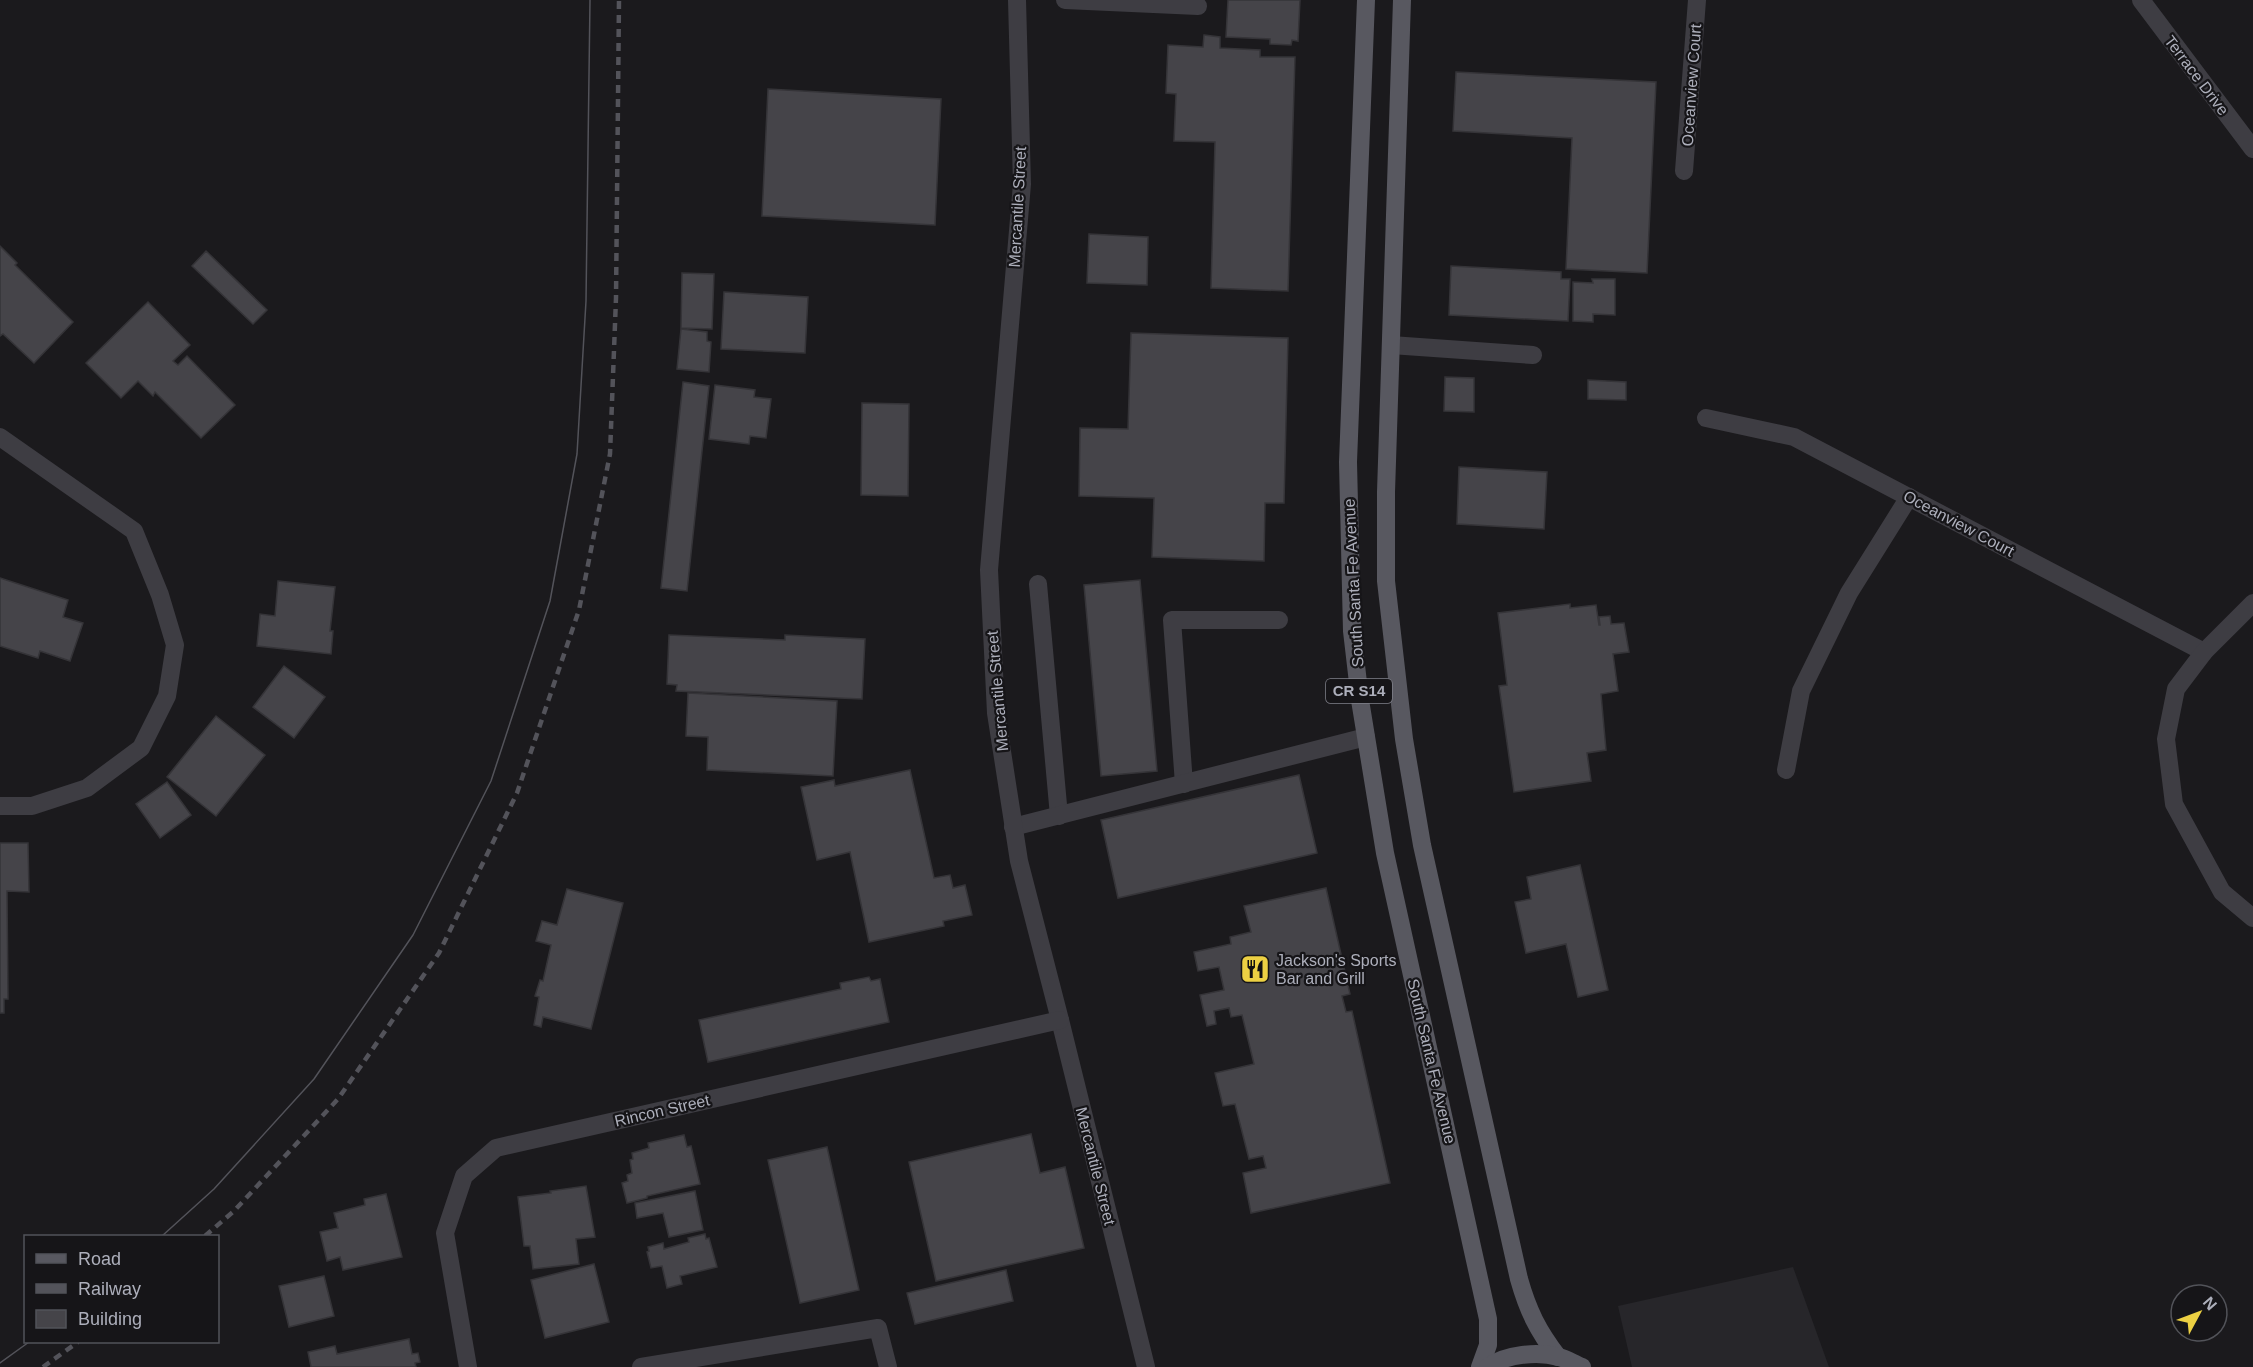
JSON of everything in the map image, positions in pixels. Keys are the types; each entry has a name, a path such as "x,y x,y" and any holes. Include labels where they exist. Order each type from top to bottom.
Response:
{"main road":[{"name":"South Santa Fe Avenue","path":"1366,0 1348,462 1353,631 1366,737 1385,854 1488,1319 1488,1345 1480,1367"},
{"name":"South Santa Fe Avenue","path":"1402,0 1386,492 1386,581 1396,673 1422,845 1519,1279 1528,1311 1558,1357"},
{"path":"1488,1367 1513,1357 1534,1354 1558,1357 1582,1367"}],"street":[{"name":"Mercantile Street","path":"1017,0 1022,184 989,570 996,713 1019,861 1146,1367"},
{"path":"1065,0 1198,6"},
{"name":"Oceanview Court","path":"1684,171 1697,0"},
{"name":"Terrace Drive","path":"2140,0 2253,149"},
{"path":"1391,345 1533,355"},
{"name":"Oceanview Court","path":"1706,418 1794,437 2204,652"},
{"path":"0,437 134,531 160,595 175,645 167,696 141,748 87,788 32,806 0,806"},
{"path":"1786,770 1801,690 1849,593 1909,497"},
{"path":"1038,584 1059,816"},
{"path":"2253,603 2204,652 2176,689 2166,739 2174,804 2222,892 2253,918"},
{"path":"1184,784 1172,620 1279,620"},
{"path":"1013,827 1366,737"},
{"name":"Rincon Street","path":"468,1367 445,1233 464,1176 496,1148 1060,1020"},
{"path":"641,1367 878,1328 888,1367"}],"shaded area":[{"path":"1793,1267 1829,1367 1632,1367 1618,1306"}],"building":[{"path":"1228,0 1300,0 1298,41 1292,40 1291,45 1270,44 1270,39 1226,37"},
{"path":"1204,35 1220,37 1220,48 1260,50 1260,57 1295,57 1288,291 1211,288 1215,142 1174,141 1176,94 1166,93 1168,45 1203,47"},
{"path":"1456,72 1656,82 1647,273 1566,269 1572,138 1453,131"},
{"path":"768,89 941,99 935,225 762,216"},
{"path":"1089,234 1148,237 1147,285 1087,283"},
{"path":"0,246 17,263 15,265 73,322 34,363 3,334 0,336"},
{"path":"206,251 267,310 253,324 192,266"},
{"path":"1451,266 1561,272 1561,279 1570,279 1568,321 1449,315"},
{"path":"682,273 714,274 712,329 681,328"},
{"path":"1592,279 1615,279 1615,315 1593,314 1593,322 1573,321 1573,282 1593,283"},
{"path":"724,292 808,297 805,353 721,349"},
{"path":"148,302 190,345 173,361 178,365 187,356 235,405 201,438 155,392 153,396 138,381 121,398 86,363"},
{"path":"681,329 707,332 707,341 711,342 709,372 677,369"},
{"path":"1131,333 1288,338 1284,503 1265,503 1264,561 1152,557 1154,498 1079,496 1080,428 1128,429"},
{"path":"1445,377 1474,378 1474,412 1444,411"},
{"path":"1588,380 1626,382 1626,400 1588,399"},
{"path":"683,382 709,386 687,591 661,588"},
{"path":"715,385 755,390 754,397 771,399 766,438 750,436 749,444 709,439"},
{"path":"862,403 909,404 908,496 861,495"},
{"path":"1459,467 1547,472 1544,529 1457,524"},
{"path":"0,578 68,600 63,617 83,623 70,661 40,651 38,658 0,646"},
{"path":"1140,580 1157,771 1101,776 1084,585"},
{"path":"278,581 335,587 330,631 333,631 331,654 257,646 260,614 275,616"},
{"path":"1570,604 1570,608 1596,605 1599,625 1599,617 1610,616 1611,624 1624,623 1629,652 1613,654 1618,691 1601,694 1606,750 1587,753 1591,781 1514,792 1499,686 1507,685 1498,613"},
{"path":"669,635 785,640 785,635 865,639 862,699 676,691 677,685 667,684"},
{"path":"284,666 325,697 294,738 253,707"},
{"path":"688,693 837,701 833,776 707,770 708,737 686,736"},
{"path":"216,716 265,755 216,816 167,777"},
{"path":"910,770 934,878 950,875 953,888 965,885 972,915 943,921 944,926 869,942 850,852 817,860 801,787 834,780 835,786"},
{"path":"1299,775 1317,853 1118,898 1101,820"},
{"path":"167,782 191,815 160,838 136,804"},
{"path":"0,843 28,843 29,892 7,891 8,999 4,999 4,1013 0,1013"},
{"path":"1580,865 1608,990 1578,997 1566,944 1526,953 1515,902 1531,899 1527,877"},
{"path":"1326,888 1350,994 1342,996 1346,1012 1352,1011 1390,1183 1251,1213 1243,1173 1266,1168 1263,1156 1249,1159 1235,1104 1223,1106 1215,1073 1254,1064 1242,1015 1231,1017 1229,1008 1214,1011 1216,1024 1207,1026 1200,995 1224,990 1219,967 1198,971 1194,952 1231,944 1230,937 1251,932 1244,906"},
{"path":"567,889 623,903 591,1029 543,1017 541,1027 534,1025 539,997 535,996 540,980 543,981 551,945 536,941 542,921 557,925"},
{"path":"869,977 871,981 880,979 889,1022 708,1062 699,1020 841,989 840,983"},
{"path":"1031,1134 1040,1173 1065,1167 1084,1248 936,1281 909,1162"},
{"path":"684,1135 687,1147 691,1146 700,1184 627,1203 622,1183 628,1181 627,1175 632,1173 630,1160 633,1159 632,1153 649,1148 648,1143"},
{"path":"827,1147 859,1290 800,1303 768,1160"},
{"path":"586,1186 595,1237 576,1239 579,1264 533,1269 530,1246 524,1246 518,1197"},
{"path":"695,1191 703,1230 669,1237 663,1213 637,1218 635,1203"},
{"path":"386,1194 402,1257 343,1270 340,1257 327,1261 320,1232 338,1228 334,1213 365,1205 364,1199"},
{"path":"705,1234 706,1239 709,1238 717,1267 680,1276 682,1284 667,1288 662,1266 651,1268 648,1247 663,1243 664,1249 689,1242 688,1238"},
{"path":"594,1264 609,1322 545,1338 531,1280"},
{"path":"1006,1270 1013,1301 915,1324 907,1293"},
{"path":"324,1276 334,1316 289,1327 279,1286"},
{"path":"409,1339 412,1354 418,1353 420,1362 415,1363 416,1367 311,1367 308,1352 335,1346 337,1354"}],"tram line":[{"path":"163,1235 214,1189 314,1079 413,935 491,781 550,601 577,454 586,301 590,0"},
{"path":"0,1363 28,1343"}],"railway":[{"path":"206,1235 234,1211 338,1099 439,953 517,793 579,610 610,454 616,298 619,0"},
{"path":"43,1367 77,1343"}],"place":[{"name":"Jackson's Sports Bar and Grill","path":"1255,969"}]}
